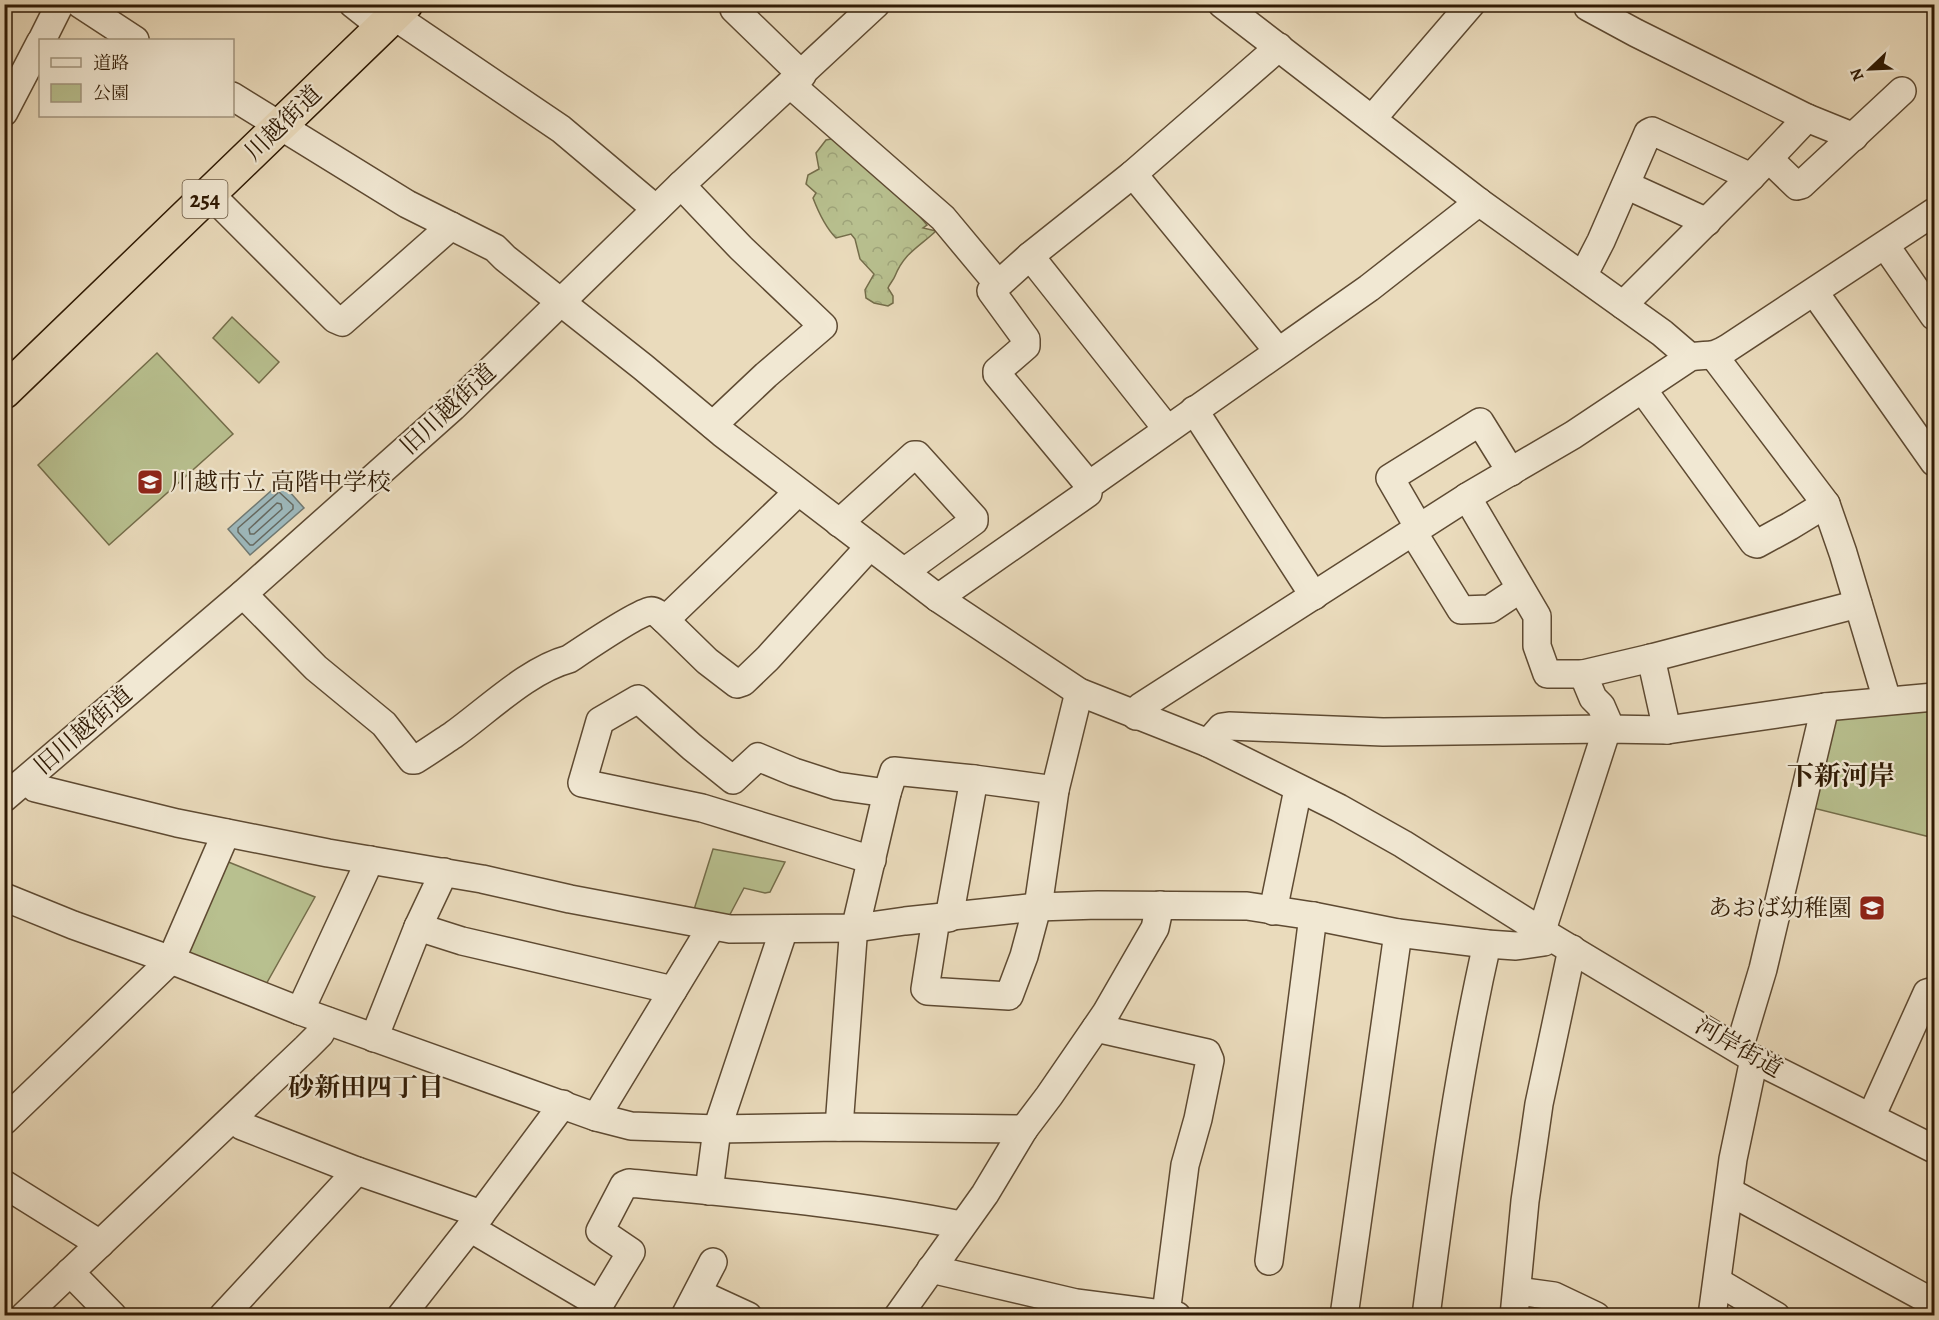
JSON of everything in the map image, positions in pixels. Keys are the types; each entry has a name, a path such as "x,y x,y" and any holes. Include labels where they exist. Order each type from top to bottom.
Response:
{"highway":[{"name":"川越街道","path":"4,392 394,16"}],"street":[{"path":"42,39 60,4"},
{"path":"80,4 133,39"},
{"path":"352,4 394,16 561,129 656,209"},
{"path":"738,4 734,9 796,80 943,218 998,284"},
{"name":"旧川越街道","path":"4,798 243,594 453,407 681,185 876,4"},
{"path":"1222,4 1479,202 1662,333 1702,356 1826,504 1887,700"},
{"path":"1372,119 1471,4"},
{"path":"1588,4 1588,7 1636,33 1807,118 1854,137"},
{"path":"4,112 39,46"},
{"path":"938,598 1088,493 1089,485 997,374 998,370 1026,346 1026,339 991,291 1030,256 1133,174 1279,47"},
{"path":"1582,276 1601,241 1648,133 1652,131 1760,168 1801,186 1902,91"},
{"name":"河岸街道","path":"234,97 406,204 495,248 798,492 938,598 1079,692 1208,743 1339,808 1403,844 1747,1054 1935,1149"},
{"path":"1623,305 1807,118"},
{"path":"1133,174 1278,351"},
{"path":"1626,184 1707,222"},
{"path":"681,185 741,248 823,326 713,425"},
{"path":"210,194 335,319 342,322 451,226"},
{"path":"1089,485 1369,288 1479,202"},
{"path":"1136,716 1140,706 1467,497 1574,435 1643,390 1815,293 1935,212"},
{"path":"1885,245 1935,316"},
{"path":"1030,256 1167,429"},
{"path":"1815,293 1935,462"},
{"path":"1643,390 1754,543 1757,544 1826,504"},
{"path":"1194,410 1314,596"},
{"path":"1510,472 1480,422 1390,478 1461,610 1490,609 1520,589"},
{"path":"839,523 914,455 917,455 974,518 974,521 904,572"},
{"path":"665,620 798,492"},
{"path":"1467,497 1537,616 1537,646 1547,674 1583,674 1858,604"},
{"path":"243,594 316,668 384,724 412,760 453,735 515,687 558,662 569,659 649,610 655,611 707,661 736,684 743,682 768,658 870,546"},
{"path":"1651,658 1667,730"},
{"path":"1583,674 1593,698 1601,706 1609,729 1554,938 1539,1104 1525,1201 1515,1303 1554,1296 1596,1316"},
{"path":"974,779 925,989 927,991 1009,996 1024,956 1037,908 1055,790 1079,692"},
{"path":"1208,743 1222,727 1229,726 1383,732 1667,730 1825,706 1935,697"},
{"path":"872,860 702,808 582,783 600,721 638,699 733,780 758,757 837,786 887,793"},
{"path":"1712,1316 1747,1054 1763,969 1825,706"},
{"path":"839,1127 853,938 894,771 1055,790"},
{"path":"27,779 35,788 177,823 444,872 570,899 730,929 856,928 1037,908 1160,905 1247,906 1398,933 1487,944 1516,946 1544,942 1554,938"},
{"path":"1273,911 1298,789"},
{"path":"4,1121 171,960 226,833"},
{"path":"300,1011 370,860"},
{"path":"374,1038 418,927 444,872"},
{"path":"4,897 327,1021 596,1117 631,1126 717,1129 839,1127 1024,1129"},
{"path":"898,1316 985,1194 1024,1129 1096,1028 1155,928 1160,905"},
{"path":"1269,1262 1313,916"},
{"path":"596,1117 712,926"},
{"path":"418,927 462,941 673,990"},
{"path":"709,1191 717,1129 784,929"},
{"path":"1344,1316 1398,933"},
{"path":"1426,1316 1446,1165 1468,1026 1487,944"},
{"path":"1870,1117 1927,993 1935,991"},
{"path":"24,1316 306,1048 320,1034 327,1021"},
{"path":"931,1269 1075,1309 1172,1315 1185,1165 1198,1119 1210,1060 1207,1053 1096,1028"},
{"path":"401,1316 476,1221 562,1104"},
{"path":"233,1118 242,1126 476,1221 597,1303 601,1302 631,1252 600,1230 624,1185 629,1183 914,1215 961,1225"},
{"path":"224,1316 357,1171"},
{"path":"4,1184 100,1244"},
{"path":"1730,1192 1935,1303"},
{"path":"713,1262 691,1304 748,1316"},
{"path":"70,1272 113,1316"},
{"path":"1718,1282 1776,1316"}],"green space":[{"path":"836,138 912,207 927,225 923,228 936,231 912,251 903,262 888,288 893,296 893,303 888,306 874,303 866,298 865,290 874,274 860,259 855,239 851,234 836,238 813,198 816,193 806,184 808,175 819,169 816,153 826,140"},
{"path":"232,317 279,362 259,383 213,338"},
{"path":"157,353 233,434 109,545 38,465"},
{"path":"1934,706 1934,838 1809,807 1829,720"},
{"path":"713,849 785,862 770,892 744,888 726,922 692,916"},
{"path":"221,859 315,897 265,986 184,954"}],"water":[{"path":"281,482 304,508 250,555 228,529"}],"place":[{"name":"川越市立 高階中学校","path":"150,482"},
{"name":"あおば幼稚園","path":"1872,908"}],"district":[{"name":"下新河岸","path":"1841,776"},
{"name":"砂新田四丁目","path":"366,1087"}]}
